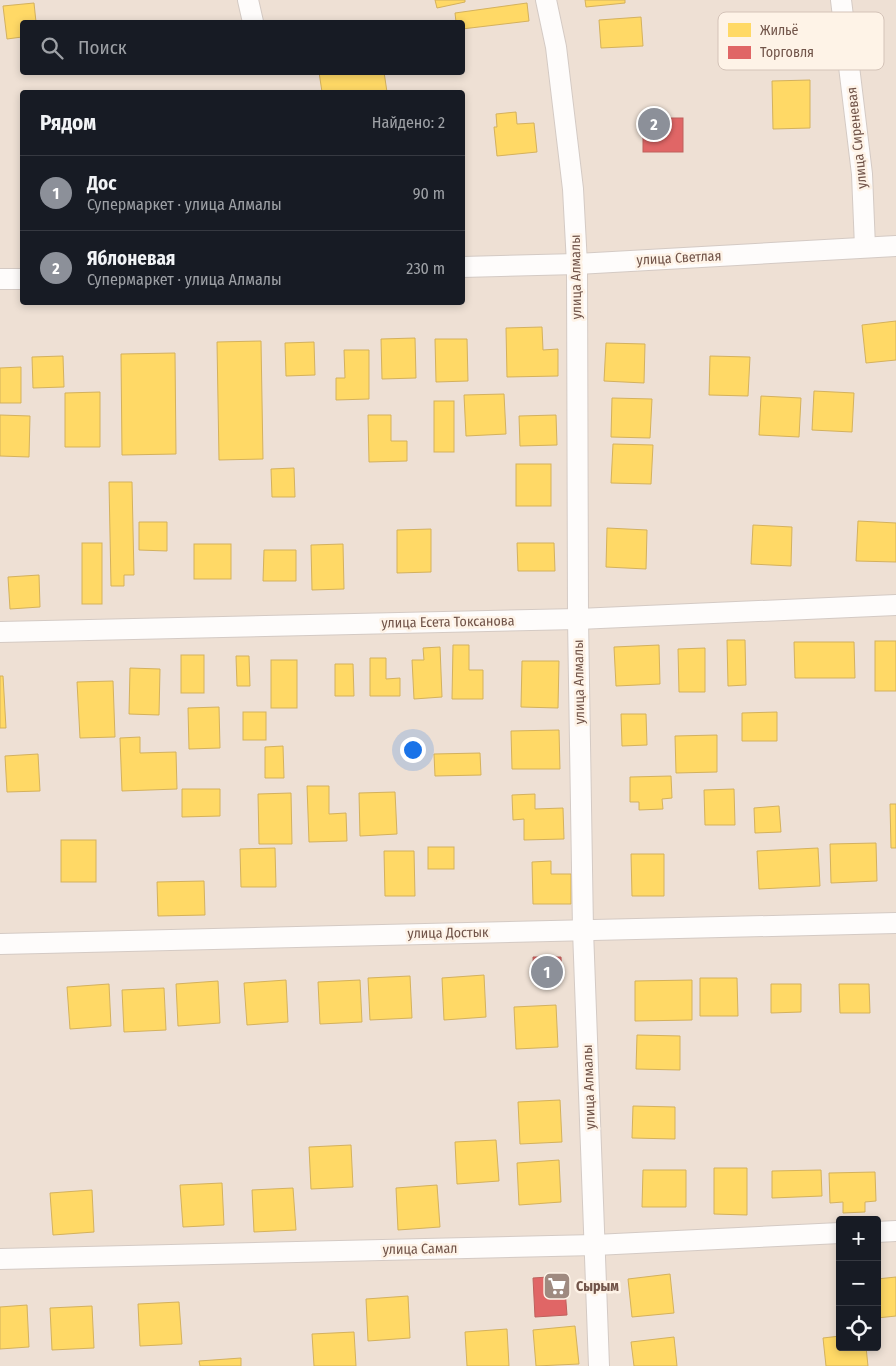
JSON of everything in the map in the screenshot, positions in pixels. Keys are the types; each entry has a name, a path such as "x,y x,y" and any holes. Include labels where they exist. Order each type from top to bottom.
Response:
{"street":[{"path":"248,0 253,20"},
{"name":"улица Алмалы","path":"546,0 556,47 573,188 577,264 578,619 583,930 599,1366"},
{"name":"улица Сиреневая","path":"849,70 862,174 865,247"},
{"name":"улица Светлая","path":"465,267 577,264 896,246"},
{"path":"0,279 20,279"},
{"name":"улица Есета Токсанова","path":"0,632 578,619 896,605"},
{"name":"улица Достык","path":"0,944 896,923"},
{"path":"881,1232 896,1231"},
{"name":"улица Самал","path":"0,1259 595,1245 836,1234"}],"shaded area":[{"path":"0,0 896,0 896,1366 0,1366"}],"building: Жильё":[{"path":"435,0 465,0 465,2 437,8"},
{"path":"585,0 625,0 625,3 586,7"},
{"path":"34,3 36,20 20,20 20,37 7,39 3,6"},
{"path":"527,3 529,21 465,29 465,20 456,20 455,13"},
{"path":"641,17 643,46 601,48 599,20"},
{"path":"319,75 384,75 387,90 322,90"},
{"path":"810,80 810,128 773,129 772,81"},
{"path":"516,112 517,124 534,123 537,152 497,156 494,127 497,127 496,114"},
{"path":"896,321 896,360 866,363 862,325"},
{"path":"542,327 543,350 558,349 558,376 507,377 506,328"},
{"path":"415,338 416,378 382,379 381,339"},
{"path":"435,339 467,339 468,381 436,382"},
{"path":"261,341 263,459 219,460 217,342"},
{"path":"314,342 315,375 286,376 285,343"},
{"path":"606,343 645,344 644,383 604,381"},
{"path":"344,350 369,350 369,399 336,400 336,378 345,378"},
{"path":"175,353 176,454 122,455 121,354"},
{"path":"63,356 64,387 33,388 32,357"},
{"path":"710,356 750,357 748,396 709,395"},
{"path":"21,367 21,403 0,403 0,368"},
{"path":"814,391 854,393 852,432 812,430"},
{"path":"100,392 100,447 65,447 65,393"},
{"path":"504,394 506,434 466,436 464,395"},
{"path":"761,396 801,398 799,437 759,435"},
{"path":"612,398 652,399 650,438 611,437"},
{"path":"434,401 454,401 454,452 434,452"},
{"path":"0,415 30,416 29,457 0,456"},
{"path":"368,415 391,415 391,441 407,441 407,461 369,462"},
{"path":"556,415 557,445 520,446 519,416"},
{"path":"613,444 653,445 651,484 611,483"},
{"path":"516,464 551,464 551,506 516,506"},
{"path":"294,468 295,497 272,497 271,469"},
{"path":"109,482 132,482 134,575 124,575 124,586 111,586"},
{"path":"858,521 896,523 896,562 856,561"},
{"path":"139,522 167,522 167,551 139,550"},
{"path":"753,525 792,527 791,566 751,564"},
{"path":"607,528 647,530 646,569 606,567"},
{"path":"431,529 431,572 397,573 397,530"},
{"path":"82,543 102,543 102,604 82,604"},
{"path":"517,543 554,543 555,571 518,571"},
{"path":"194,544 231,544 231,579 194,579"},
{"path":"343,544 344,589 312,590 311,545"},
{"path":"264,550 296,550 296,581 263,581"},
{"path":"39,575 40,607 10,609 8,577"},
{"path":"727,640 745,640 746,685 728,686"},
{"path":"875,641 896,641 896,691 875,691"},
{"path":"794,642 854,642 855,678 795,678"},
{"path":"453,645 469,645 469,670 483,670 483,699 452,699"},
{"path":"659,645 660,684 616,686 614,647"},
{"path":"440,647 442,697 414,699 412,660 424,660 423,648"},
{"path":"705,648 705,692 679,692 678,649"},
{"path":"181,655 204,655 204,693 181,693"},
{"path":"236,656 249,656 250,686 237,686"},
{"path":"370,658 386,658 386,679 400,678 400,696 370,696"},
{"path":"271,660 297,660 297,708 271,708"},
{"path":"522,661 559,661 558,708 521,707"},
{"path":"335,664 353,664 354,696 335,696"},
{"path":"130,668 160,669 159,715 129,714"},
{"path":"0,676 3,676 6,728 0,728"},
{"path":"113,681 115,737 80,738 77,682"},
{"path":"219,707 220,748 189,749 188,708"},
{"path":"243,712 266,712 266,740 243,740"},
{"path":"777,712 777,741 742,741 742,713"},
{"path":"621,714 646,714 647,745 622,746"},
{"path":"559,730 560,769 512,769 511,731"},
{"path":"717,735 717,772 676,773 675,736"},
{"path":"140,737 140,753 176,752 177,789 122,791 120,738"},
{"path":"283,746 284,778 265,778 265,747"},
{"path":"480,753 481,775 435,776 434,754"},
{"path":"38,754 40,791 7,792 5,756"},
{"path":"671,776 672,798 662,799 663,809 639,810 639,802 630,802 630,777"},
{"path":"307,786 329,786 329,814 346,813 347,841 309,842"},
{"path":"182,789 220,789 220,816 182,817"},
{"path":"734,789 735,825 705,825 704,790"},
{"path":"395,792 397,834 360,836 359,793"},
{"path":"291,793 292,844 259,844 258,794"},
{"path":"535,794 535,809 563,808 564,839 524,840 524,819 513,820 512,795"},
{"path":"890,804 896,804 896,848 891,848"},
{"path":"779,806 781,832 755,833 754,808"},
{"path":"61,840 96,840 96,882 61,882"},
{"path":"876,843 877,881 831,883 830,844"},
{"path":"428,847 454,847 454,869 428,869"},
{"path":"275,848 276,887 241,887 240,849"},
{"path":"818,848 820,886 759,889 757,851"},
{"path":"384,851 414,851 415,896 385,896"},
{"path":"631,854 664,854 664,896 632,896"},
{"path":"551,861 551,874 571,874 571,904 533,904 532,862"},
{"path":"204,881 205,915 158,916 157,882"},
{"path":"484,975 486,1017 444,1020 442,978"},
{"path":"410,976 412,1018 370,1020 368,978"},
{"path":"700,978 737,978 738,1016 700,1016"},
{"path":"286,980 288,1022 247,1025 244,983"},
{"path":"360,980 362,1022 320,1024 318,982"},
{"path":"692,980 692,1020 635,1021 635,981"},
{"path":"218,981 220,1023 178,1026 176,984"},
{"path":"109,984 111,1026 70,1029 67,987"},
{"path":"771,984 801,984 801,1012 771,1013"},
{"path":"839,984 869,984 870,1013 840,1013"},
{"path":"164,988 166,1030 124,1032 122,990"},
{"path":"556,1005 558,1047 516,1049 514,1007"},
{"path":"637,1035 680,1036 680,1070 636,1069"},
{"path":"560,1100 562,1142 520,1144 518,1102"},
{"path":"633,1106 675,1107 675,1139 632,1138"},
{"path":"496,1140 499,1181 457,1184 455,1142"},
{"path":"351,1145 353,1187 311,1189 309,1147"},
{"path":"559,1160 561,1202 519,1205 517,1163"},
{"path":"714,1168 747,1168 747,1215 714,1214"},
{"path":"643,1170 686,1170 686,1207 642,1207"},
{"path":"821,1170 822,1196 772,1198 772,1171"},
{"path":"875,1172 876,1201 865,1202 865,1212 843,1213 843,1202 830,1203 829,1173"},
{"path":"222,1183 224,1225 183,1227 180,1185"},
{"path":"437,1185 440,1227 398,1230 396,1188"},
{"path":"293,1188 296,1230 254,1232 252,1190"},
{"path":"92,1190 94,1232 53,1235 50,1193"},
{"path":"670,1274 674,1313 632,1317 628,1279"},
{"path":"896,1277 896,1316 881,1318 881,1279"},
{"path":"408,1296 410,1338 368,1341 366,1299"},
{"path":"179,1302 182,1344 140,1346 138,1304"},
{"path":"27,1305 29,1347 0,1349 0,1307"},
{"path":"92,1306 94,1348 52,1350 50,1308"},
{"path":"575,1326 579,1364 536,1366 533,1330"},
{"path":"507,1329 509,1366 467,1366 465,1332"},
{"path":"354,1332 356,1366 314,1366 312,1334"},
{"path":"836,1336 836,1351 866,1351 868,1366 826,1366 823,1338"},
{"path":"674,1337 677,1366 634,1366 631,1342"},
{"path":"241,1358 241,1366 200,1366 199,1361"}],"building: Торговля":[{"path":"643,118 683,118 683,152 643,152"},
{"path":"533,957 561,957 562,981 534,982"},
{"path":"564,1276 567,1315 535,1317 533,1278"}],"place":[{"name":"Яблоневая","path":"654,124"},
{"name":"Дос","path":"547,972"},
{"name":"Сырым","path":"557,1286"}]}
